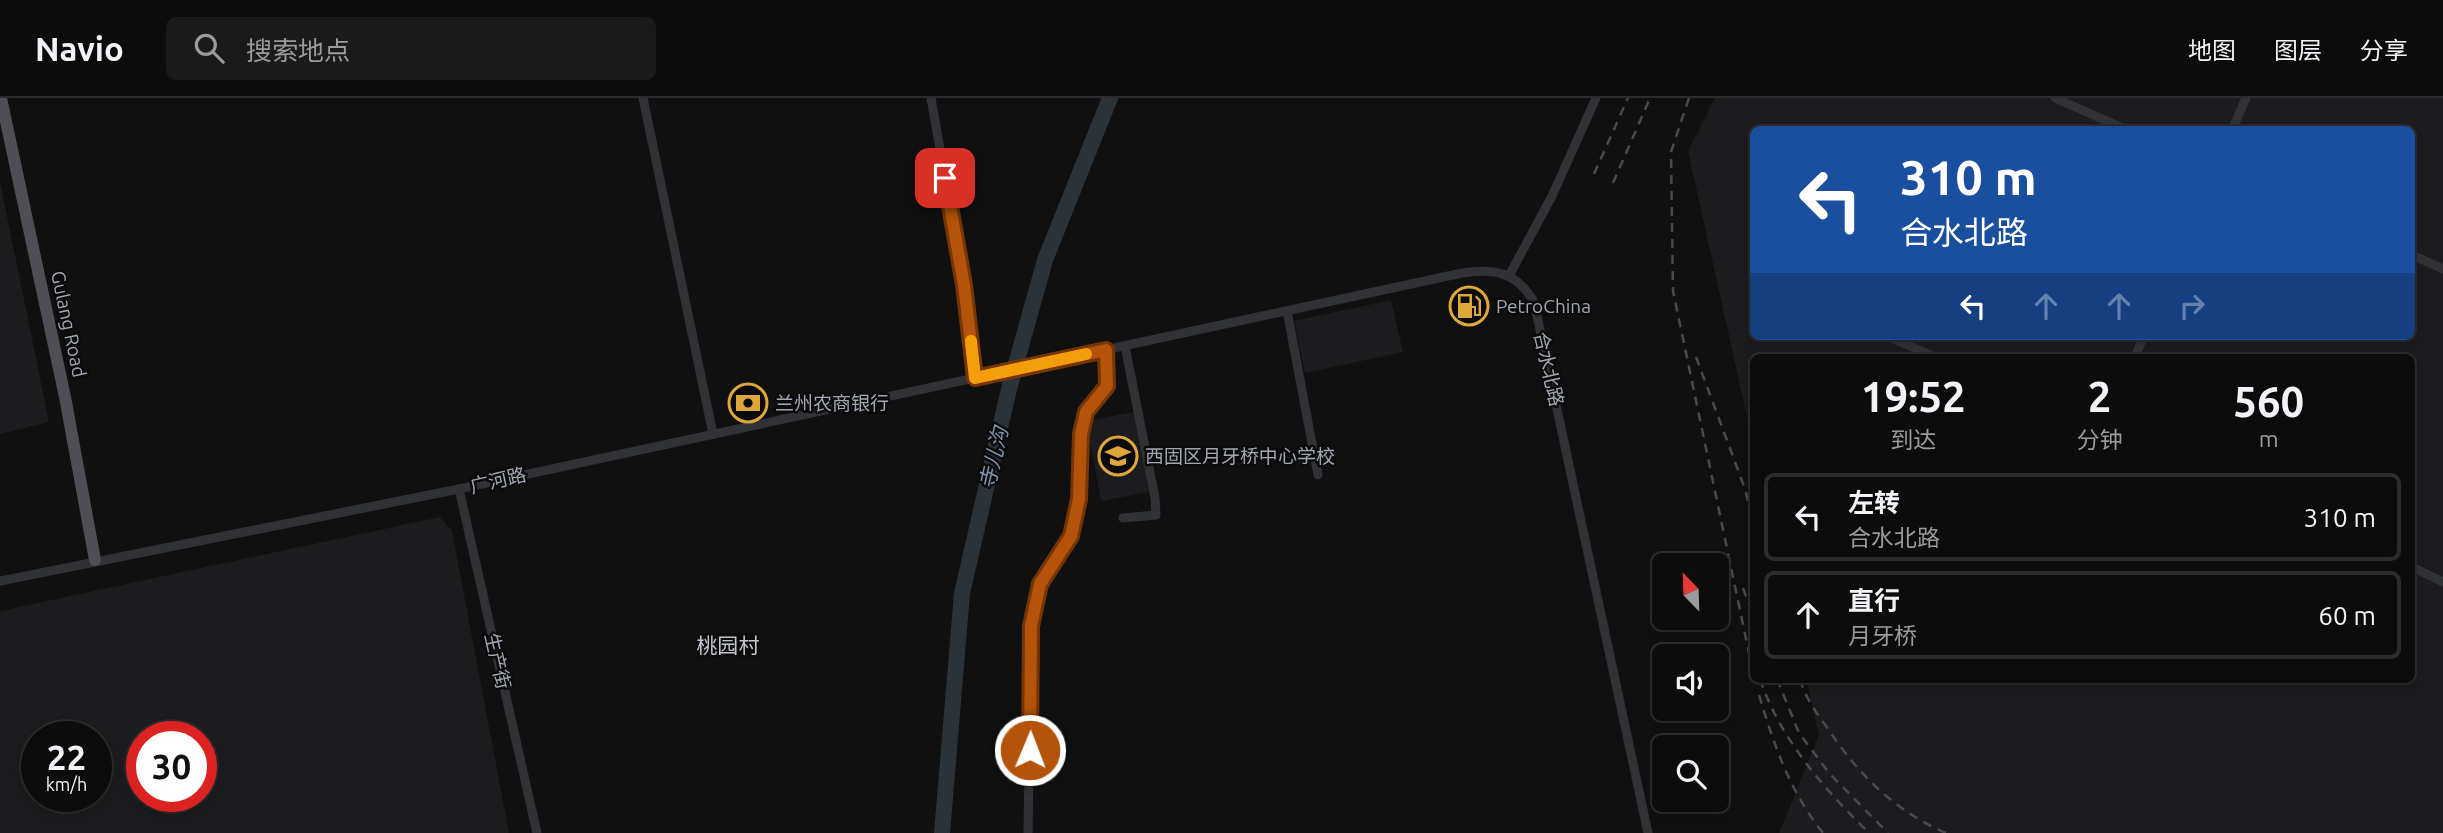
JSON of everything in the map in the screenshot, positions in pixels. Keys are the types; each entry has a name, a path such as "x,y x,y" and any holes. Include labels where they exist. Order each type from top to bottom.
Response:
{"main road":[{"name":"Gulang Road","path":"1,98 65,397 95,560"}],"street":[{"path":"643,98 713,434"},
{"path":"931,98 964,285 975,378"},
{"path":"1028,833 1031,626 1040,584 1071,536 1079,499 1081,434 1086,412 1107,386 1106,350 1462,273 1479,270 1510,274 1552,196 1595,98"},
{"path":"2055,98 2118,126"},
{"path":"2234,126 2246,98"},
{"path":"2415,256 2443,269"},
{"name":"合水北路","path":"1510,274 1528,291 1534,302 1647,833"},
{"path":"1287,311 1318,475"},
{"path":"1897,340 1928,354"},
{"path":"1124,518 1156,516 1155,498 1125,346"},
{"name":"广河路","path":"0,581 459,489 1106,350"},
{"name":"生产街","path":"459,489 537,833"},
{"path":"2415,568 2443,582"}],"shaded area":[{"path":"1715,98 2443,98 2443,833 1779,833 1819,735 1807,683 2415,683 2415,354 1750,354 1750,430 1688,151"},
{"path":"0,182 49,422 0,434"},
{"path":"1391,300 1403,352 1305,373 1294,321"},
{"name":"西固区月牙桥中心学校","path":"1134,412 1149,492 1101,501 1086,421"},
{"path":"1127,437 1132,467 1110,471 1106,440"},
{"path":"440,517 452,531 509,833 0,833 0,611"}],"waterway":[{"name":"寺儿沟","path":"942,833 962,593 1009,389 1045,260 1110,98"}],"railway":[{"path":"1594,174 1628,98"},
{"path":"1613,183 1650,98"},
{"path":"1689,98 1671,152 1673,291 1750,658"},
{"path":"1696,357 1750,509"},
{"path":"1743,588 1750,607"},
{"path":"1762,683 1779,722 1792,743 1820,781 1869,833"},
{"path":"1779,683 1799,733 1829,773 1888,833"},
{"path":"1802,683 1814,709 1864,775 1893,802 1946,833"},
{"path":"1759,695 1792,785 1823,833"}],"slow traffic":[{"path":"971,341 975,378 1086,354"}],"place":[{"name":"PetroChina","path":"1469,306"},
{"name":"兰州农商银行","path":"748,403"},
{"name":"西固区月牙桥中心学校","path":"1118,456"}],"district":[{"name":"桃园村","path":"728,645"}],"route":[{"path":"945,178 964,285 975,378 1106,350 1107,386 1086,412 1081,434 1079,499 1071,536 1040,584 1031,626 1030,750"}]}
